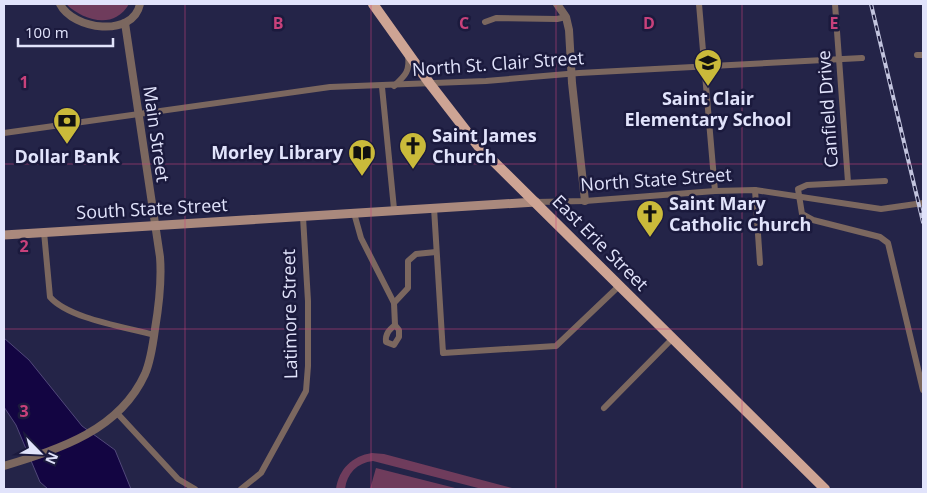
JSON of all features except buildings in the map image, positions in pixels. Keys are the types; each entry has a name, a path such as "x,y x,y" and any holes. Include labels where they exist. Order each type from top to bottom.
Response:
{"main road":[{"name":"East Erie Street","path":"373,4 430,84 478,146 824,489"},
{"name":"North State Street","path":"303,217 394,209 536,202"},
{"name":"South State Street","path":"4,234 303,217"}],"street":[{"path":"60,4 69,16 93,26 125,23 137,13 140,4"},
{"path":"557,4 566,17 569,30 585,201"},
{"path":"699,4 715,190"},
{"name":"Canfield Drive","path":"835,4 848,182"},
{"path":"485,22 496,18 557,19 566,17"},
{"name":"Main Street","path":"4,466 68,444 88,435 109,420 126,404 146,373 161,295 161,276 125,23"},
{"path":"394,86 406,75 410,68 408,53"},
{"name":"North St. Clair Street","path":"4,133 137,116 321,88 382,87 572,74 862,58"},
{"path":"382,87 394,209"},
{"path":"885,181 807,185 798,189 802,214 814,220 880,237 888,243 923,390"},
{"name":"North State Street","path":"536,202 585,201 715,190 755,190 881,209 923,203"},
{"path":"755,190 760,263"},
{"path":"434,208 443,353 556,346 619,286"},
{"path":"354,213 361,238 394,303 394,325"},
{"name":"Latimore Street","path":"241,489 260,473 271,457 306,391 308,301 303,217"},
{"path":"44,232 50,297 57,305 92,318 154,335"},
{"path":"394,303 408,288 408,261 416,254 436,252"},
{"path":"604,408 672,339"},
{"path":"117,413 178,478 195,489"}],"shaded area":[{"path":"66,4 129,4 123,12 115,17 99,20 81,15"},
{"path":"4,338 29,360 82,426 115,450 131,489 48,489 40,482 16,425 4,407"},
{"path":"372,453 384,454 512,488 482,489 373,461 362,464 354,470 348,478 345,489 336,489 340,475 353,460"},
{"path":"376,468 459,489 370,489"}],"railway":[{"path":"871,4 923,222"}],"place":[{"name":"Saint Clair Elementary School","path":"708,87"},
{"name":"Dollar Bank","path":"67,145"},
{"name":"Saint James Church","path":"413,170"},
{"name":"Morley Library","path":"362,177"},
{"name":"Saint Mary Catholic Church","path":"650,238"}]}
